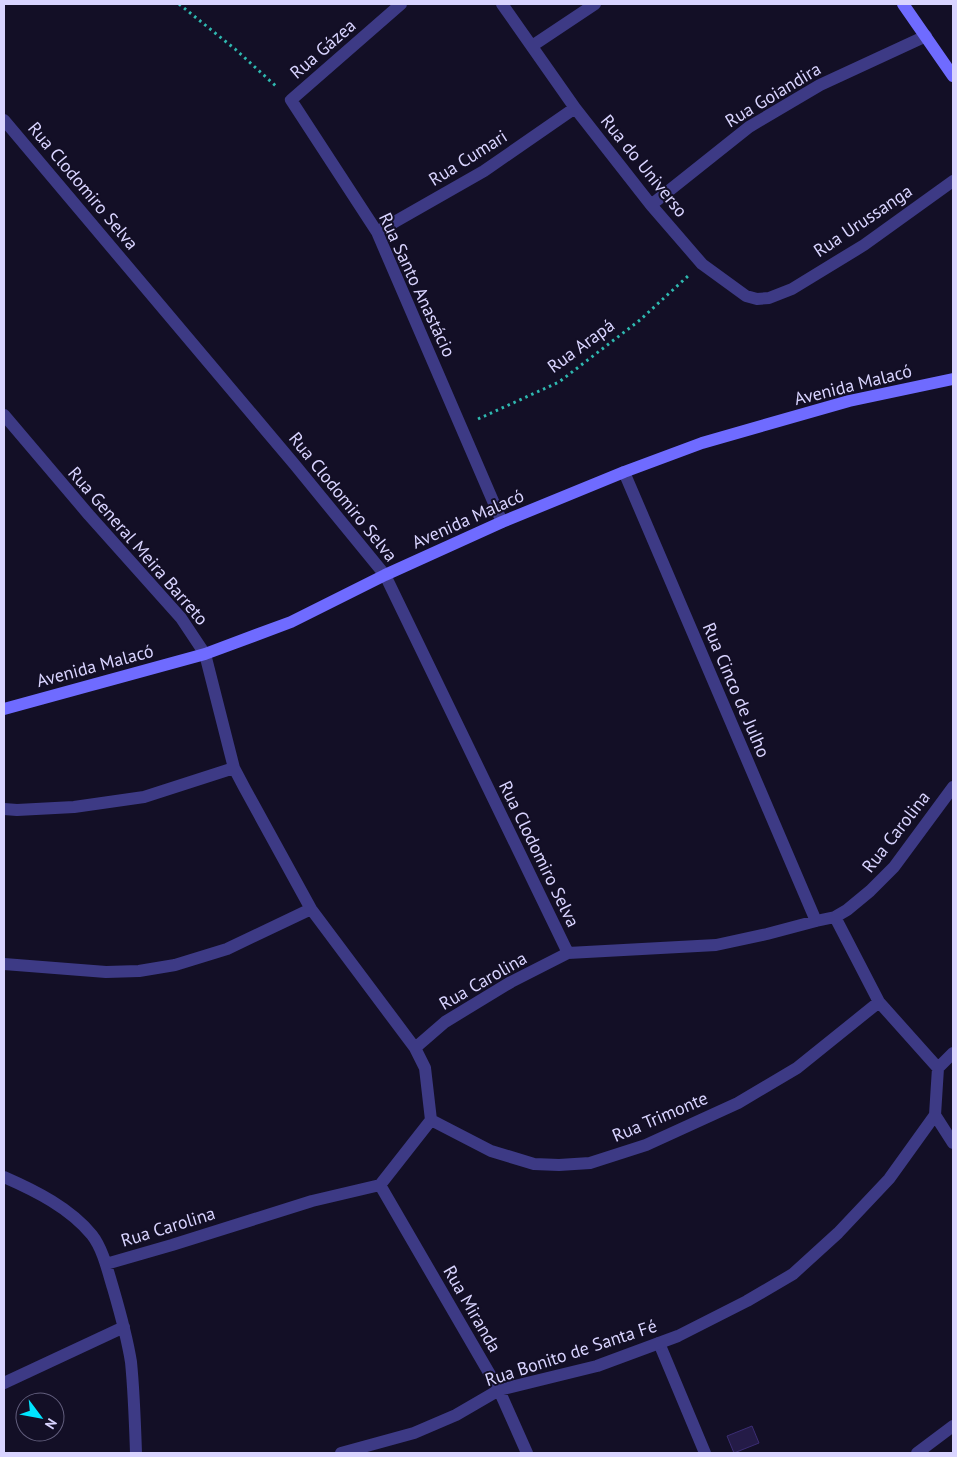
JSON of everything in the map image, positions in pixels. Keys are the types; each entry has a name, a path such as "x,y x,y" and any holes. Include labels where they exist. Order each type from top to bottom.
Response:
{"street":[{"name":"Rua Gázea","path":"291,100 401,4"},
{"name":"Rua do Universo","path":"502,4 575,108 651,205 702,264 746,296 757,299 769,298 792,289"},
{"path":"532,46 595,4"},
{"path":"903,4 953,76"},
{"name":"Rua Goiandira","path":"651,205 749,127 820,85 926,36"},
{"name":"Rua Santo Anastácio","path":"291,100 377,232 502,522"},
{"name":"Rua Cumari","path":"377,232 484,171 575,108"},
{"name":"Rua Clodomiro Selva","path":"4,120 289,458 385,575 568,953"},
{"name":"Rua Urussanga","path":"792,289 864,245 953,181"},
{"name":"Avenida Malacó","path":"4,709 205,654 291,622 385,575 502,522 624,472 702,443 849,402 953,379"},
{"name":"Rua General Meira Barreto","path":"4,415 88,515 181,618 205,654 234,768 311,909 415,1048"},
{"name":"Rua Cinco de Julho","path":"624,472 816,921"},
{"path":"4,809 74,807 144,797 234,768"},
{"name":"Rua Carolina","path":"415,1048 445,1022 512,982 568,953 716,945 836,917 870,891 894,867 953,787"},
{"path":"4,964 106,972 139,971 175,965 226,949 311,909"},
{"path":"836,917 879,1002 938,1068"},
{"name":"Rua Trimonte","path":"431,1120 491,1151 534,1164 559,1166 590,1163 646,1145 738,1103 797,1068 879,1002"},
{"path":"380,1185 431,1120 425,1068 415,1048"},
{"path":"953,1053 938,1068 935,1115 953,1143"},
{"name":"Rua Bonito de Santa Fé","path":"341,1453 414,1433 456,1415 500,1390 597,1366 678,1336 747,1301 793,1274 838,1233 889,1179 935,1115"},
{"path":"4,1177 63,1207 93,1237 106,1264 124,1327 130,1360 135,1406 136,1453"},
{"name":"Rua Carolina","path":"106,1264 312,1201 380,1185"},
{"name":"Rua Miranda","path":"380,1185 500,1390 527,1453"},
{"path":"4,1382 124,1327"},
{"path":"659,1343 705,1453"},
{"path":"916,1453 953,1426"}],"path":[{"path":"179,4 235,49 291,100"},
{"name":"Rua Arapá","path":"461,427 559,382 640,320 702,264"}],"building":[{"path":"752,1426 759,1443 734,1453 727,1436"}]}
